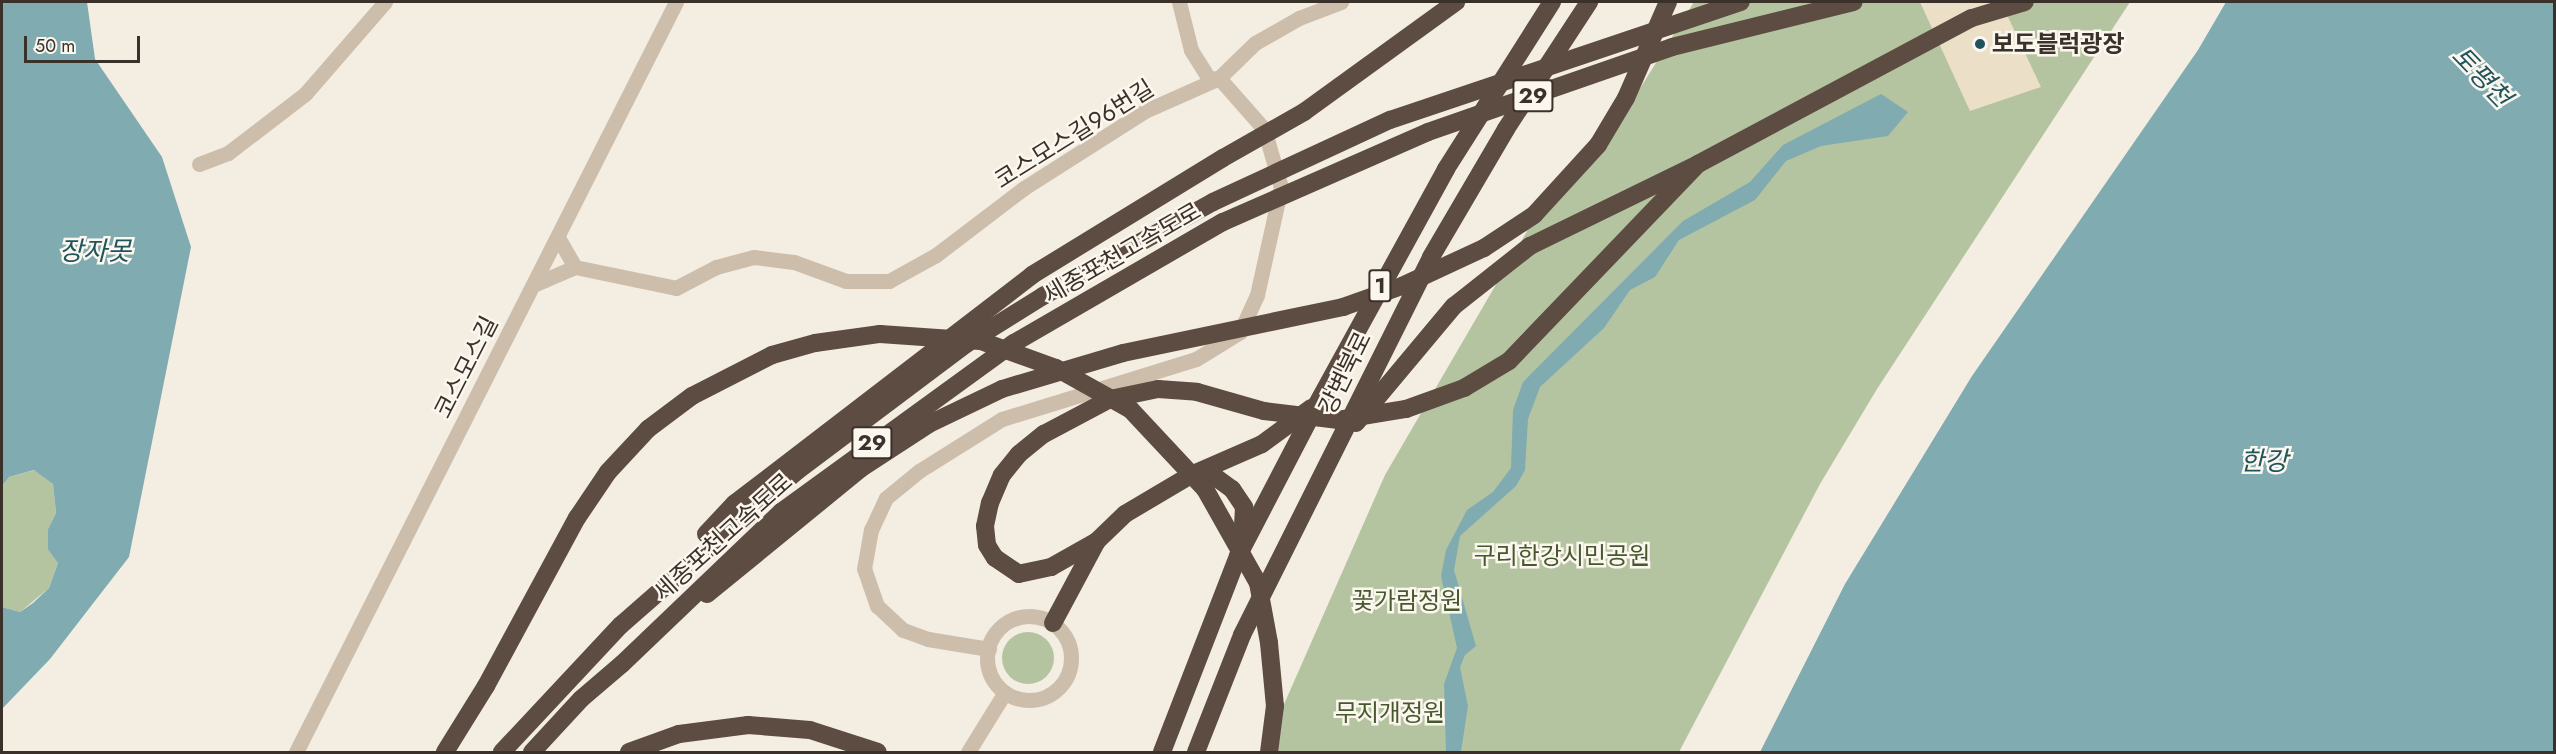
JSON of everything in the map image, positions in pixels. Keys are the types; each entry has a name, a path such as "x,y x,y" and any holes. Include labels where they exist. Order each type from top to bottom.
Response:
{"highway":[{"path":"621,625 734,504 1032,275 1223,158 1304,112 1456,2"},
{"name":"강변북로","path":"1162,753 1238,556 1317,404 1446,169 1552,2"},
{"name":"강변북로","path":"1196,753 1242,635 1455,212 1589,2"},
{"path":"622,664 860,469 929,424 1002,389 1123,354 1343,307 1402,286 1484,248 1534,216 1598,145 1635,79 1668,2"},
{"name":"세종포천고속도로","path":"502,753 621,625 797,471 966,344 1043,296 1213,202 1390,120 1741,2"},
{"name":"세종포천고속도로","path":"532,753 581,699 622,664 773,519 870,444 1014,343 1223,222 1462,121 1672,47 1854,2"},
{"path":"1335,449 1454,306 1530,246 1698,164 1972,18 2025,2"},
{"path":"1317,404 1262,444 1191,475 1125,514 1097,541 1051,567 1019,574 995,558 987,545 985,526 990,503 1002,475 1019,454 1044,434 1110,399 1158,389 1197,392 1264,411 1338,420 1406,409 1464,388 1509,361 1698,164"},
{"path":"445,753 486,686 572,525 608,472 648,429 692,396 772,355 815,343 880,334 981,341 1056,368 1131,410 1205,489 1258,583 1269,643 1275,706 1269,753"},
{"path":"1191,475 1218,479 1232,489 1244,507 1238,556"},
{"path":"1053,623 1097,541"},
{"path":"629,753 679,734 748,725 810,730 878,753"}],"street":[{"path":"199,164 228,153 305,94 385,2"},
{"name":"코스모스길","path":"296,753 676,2"},
{"path":"989,649 928,639 903,630 878,606 864,569 871,530 886,498 919,471 1002,419 1196,359 1240,332 1257,295 1281,187 1264,129 1219,78 1209,78 1191,50 1179,2"},
{"name":"코스모스길96번길","path":"575,267 676,288 716,267 754,257 794,262 846,281 889,281 936,255 1024,188 1145,111 1219,78 1256,43 1299,18 1341,2"},
{"path":"533,285 575,267 558,237"},
{"path":"1034,617 1053,623 1061,631 1071,653 1070,665 1060,687 1039,699 1021,699 1005,692 990,673 989,649 998,631 1014,619 1034,617"},
{"path":"968,753 1005,692"}],"green space":[{"name":"구리한강시민공원","path":"1694,2 2130,2 1877,389 1820,484 1679,752 1263,752 1385,475 1533,221 1609,138"},
{"path":"35,470 53,484 56,513 48,529 58,563 49,588 20,612 2,607 2,486 9,477"},
{"path":"1023,632 1033,632 1047,639 1054,658 1047,677 1033,684 1023,684 1013,680 1006,673 1002,663 1002,653 1006,643 1013,636"}],"shaded area":[{"name":"보도블럭광장","path":"1920,2 2001,2 2041,87 1970,111"}],"water":[{"name":"장자못","path":"2,2 87,2 95,59 162,157 191,247 129,557 50,659 2,709 2,607 20,612 33,603 49,588 58,563 48,549 48,529 56,513 53,484 34,470 9,477 2,486"},
{"name":"한강","path":"2226,2 2554,2 2554,752 1760,752 1845,584 1972,376 2198,50"},
{"path":"1881,94 1908,112 1888,136 1821,146 1786,161 1755,200 1679,240 1655,277 1630,290 1604,328 1540,387 1528,419 1525,470 1516,486 1460,536 1454,570 1476,646 1465,655 1460,667 1468,706 1461,752 1446,752 1444,684 1457,648 1441,576 1446,550 1467,510 1493,492 1511,468 1513,410 1523,382 1683,221 1750,182 1783,145"}],"place":[{"name":"보도블럭광장","path":"1980,44"}],"water label":[{"name":"토평천","path":"2481,77"}],"park label":[{"name":"꽃가람정원","path":"1407,601"},
{"name":"무지개정원","path":"1390,713"}]}
